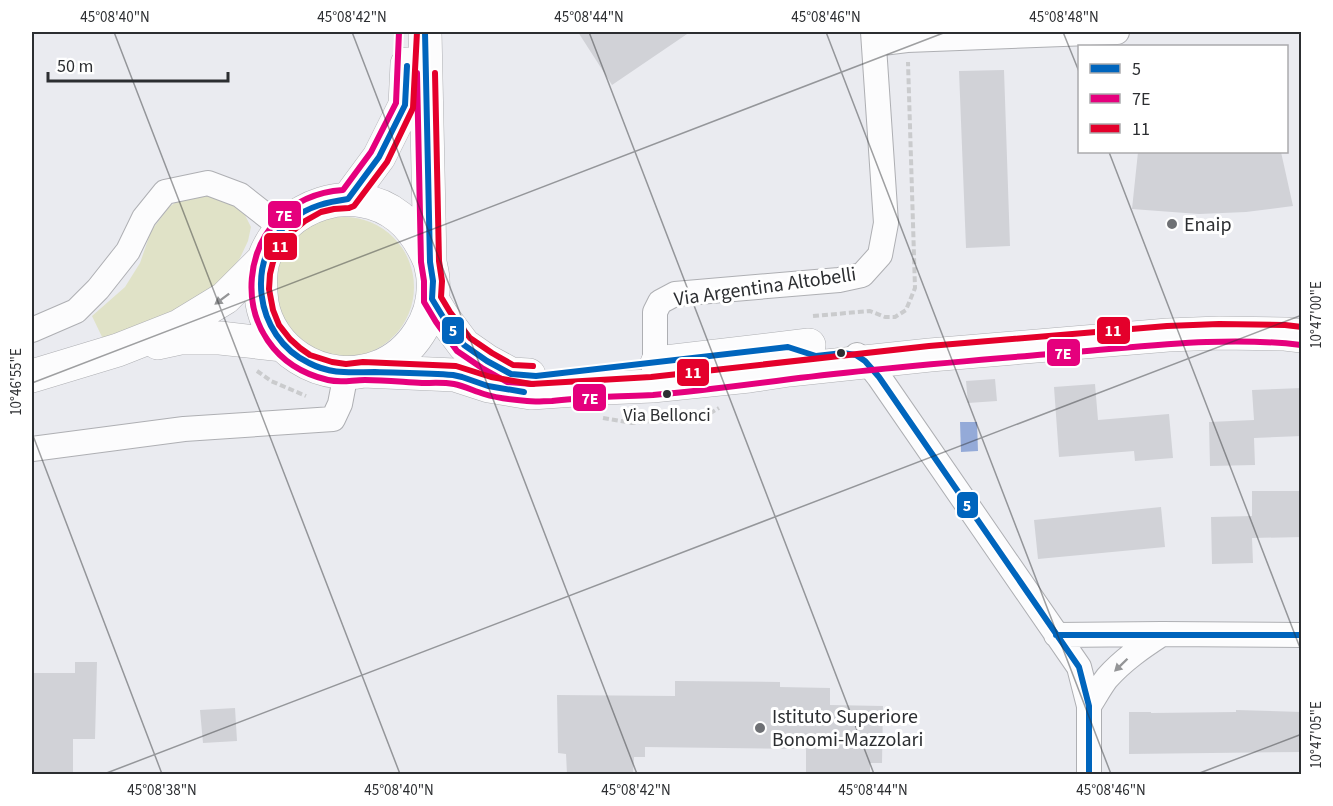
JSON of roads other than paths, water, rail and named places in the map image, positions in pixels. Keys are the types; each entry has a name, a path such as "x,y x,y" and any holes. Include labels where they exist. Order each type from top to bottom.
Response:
{"street":[{"path":"348,199 380,157 405,105 408,32"},
{"path":"354,372 377,367 405,351 416,338 426,320 432,299 425,32"},
{"path":"873,38 907,40 1117,32"},
{"name":"Via Argentina Altobelli","path":"655,363 655,312 660,302 675,294 839,280 862,275 880,255 886,223 873,38"},
{"path":"32,330 76,311 98,289 128,251 144,219 165,192 208,183 240,195 282,228"},
{"path":"430,262 411,229 399,217 384,208 348,199 318,204 300,213 282,228 272,242 264,259 261,273 260,289 264,312 271,330 294,355 306,363 330,371 455,375 489,386 531,393 652,386 952,353 1168,334 1302,336"},
{"path":"32,376 118,350 179,326 225,298 264,259"},
{"path":"432,299 464,345 487,361 512,374 536,376 788,347 1091,321 1219,316 1302,318"},
{"path":"118,350 181,338 220,338 283,345"},
{"path":"788,347 814,356 855,354 868,363 879,377 1079,668 1089,706 1089,774"},
{"path":"32,449 184,429 333,419 354,372"},
{"path":"1056,634 1302,635"},
{"path":"1089,706 1119,665 1135,651 1162,634"}],"water":[{"path":"960,422 977,422 978,451 961,452"}],"place":[{"name":"Enaip","path":"1172,224"},
{"name":"Via Bellonci","path":"667,394"},
{"name":"Istituto Superiore Bonomi-Mazzolari","path":"760,728"}]}
